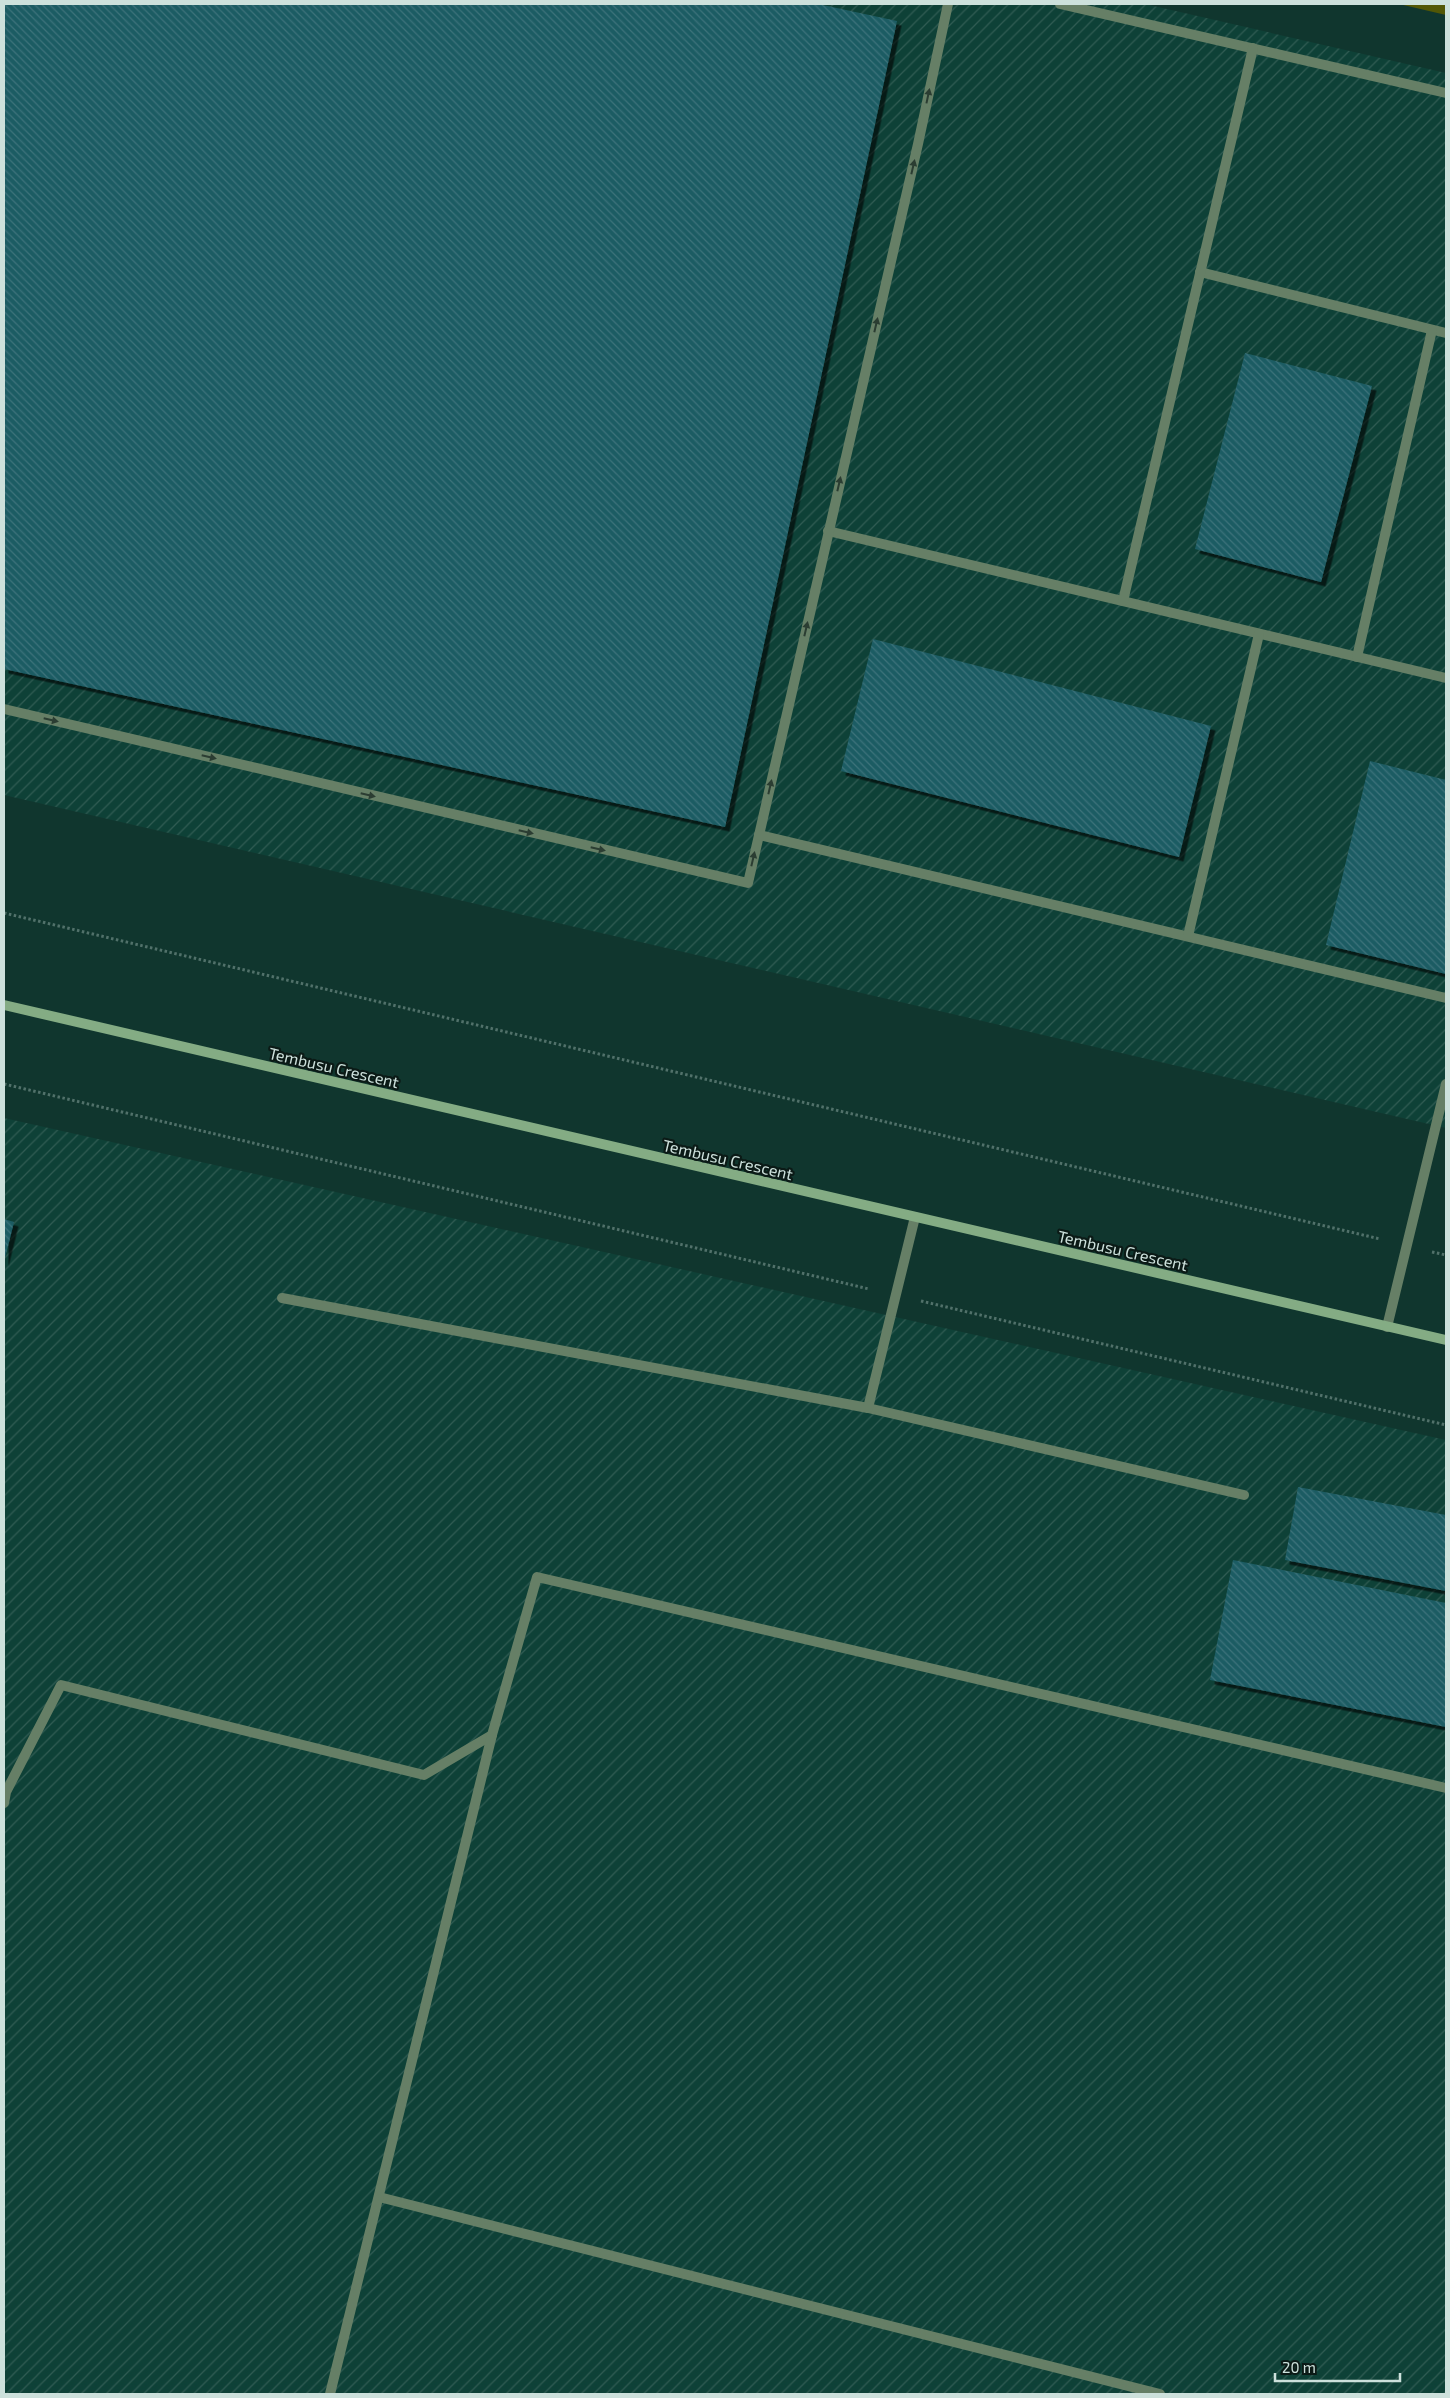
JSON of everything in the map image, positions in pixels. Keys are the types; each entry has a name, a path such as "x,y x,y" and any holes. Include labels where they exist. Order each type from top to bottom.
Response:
{"street":[{"name":"Tembusu Crescent","path":"4,1005 1446,1340"}],"lane":[{"path":"4,709 748,883 918,144 948,4"},
{"path":"1060,4 1446,93"},
{"path":"1123,601 1252,48"},
{"path":"1200,272 1446,333"},
{"path":"1357,657 1432,330"},
{"path":"828,531 1446,678"},
{"path":"1188,936 1259,634"},
{"path":"759,835 1446,998"},
{"path":"1387,1327 1446,1084"},
{"path":"868,1408 915,1218"},
{"path":"282,1298 868,1408 1244,1495"},
{"path":"330,2394 492,1735 537,1577 1446,1788"},
{"path":"4,1803 6,1792 61,1685 424,1775 492,1735"},
{"path":"379,2197 1160,2394"}],"path":[{"path":"4,913 1446,1255"},
{"path":"4,1084 1446,1425"}],"shaded area":[{"path":"4,4 1145,4 1446,73 1446,1128 4,795"},
{"path":"1399,4 1446,4 1446,15"},
{"path":"4,1118 1446,1440 1446,2394 4,2394"}],"building":[{"path":"4,4 818,4 897,21 725,827 4,669"},
{"path":"1245,353 1372,386 1321,582 1195,549"},
{"path":"873,639 1211,726 1179,857 841,771"},
{"path":"1370,761 1446,780 1446,974 1326,945"},
{"path":"4,1219 14,1222 4,1262"},
{"path":"1298,1487 1446,1515 1446,1591 1285,1560"},
{"path":"1233,1560 1446,1603 1446,1727 1210,1680"}]}
